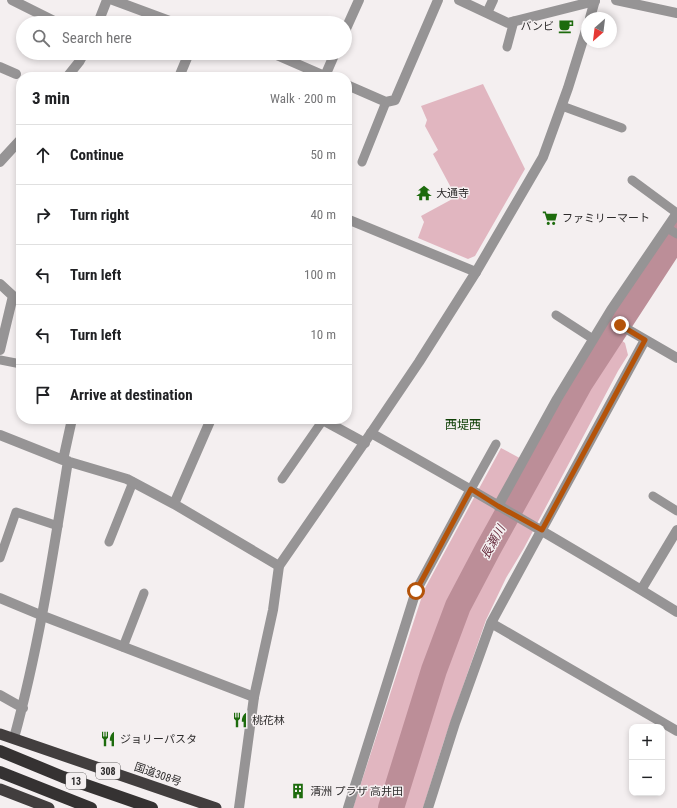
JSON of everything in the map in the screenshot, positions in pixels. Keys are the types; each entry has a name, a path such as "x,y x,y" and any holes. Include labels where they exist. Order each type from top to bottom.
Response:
{"highway":[{"name":"国道308号","path":"0,734 216,808"},
{"name":"13","path":"0,751 63,776 152,808"},
{"name":"13","path":"0,772 92,808"},
{"path":"1,792 50,808"}],"street":[{"path":"12,0 44,16"},
{"path":"101,16 107,0"},
{"path":"113,0 156,16"},
{"path":"351,16 358,0"},
{"path":"352,87 386,102 394,100 438,0"},
{"path":"459,0 508,23 595,0"},
{"path":"487,13 493,0"},
{"path":"592,12 595,0"},
{"path":"616,0 677,13"},
{"path":"239,808 254,697 272,610 279,566 420,362 476,272 543,156 562,106 581,46"},
{"path":"71,72 80,60"},
{"path":"181,72 186,60"},
{"path":"288,60 317,72"},
{"path":"328,72 332,60"},
{"path":"0,67 16,74"},
{"path":"0,162 16,144"},
{"path":"500,507 553,406 593,339 677,213"},
{"path":"352,220 476,272"},
{"path":"0,284 16,297"},
{"path":"0,350 16,301"},
{"path":"620,325 677,358"},
{"path":"428,808 455,723 491,623 645,340"},
{"path":"14,738 23,708 43,616 58,526 71,424"},
{"path":"174,504 209,424"},
{"path":"329,424 365,443"},
{"path":"371,434 542,530 677,612"},
{"path":"0,435 66,461 127,479 174,504 279,566"},
{"path":"348,808 416,591 471,489"},
{"path":"641,590 677,530"},
{"path":"0,598 254,697"},
{"path":"491,623 677,731"},
{"path":"0,695 23,708"}],"lane":[{"path":"507,47 514,21"},
{"path":"362,162 386,102"},
{"path":"562,106 622,128"},
{"path":"632,180 677,213"},
{"path":"667,228 677,234"},
{"path":"556,315 593,339"},
{"path":"0,360 16,363"},
{"path":"282,480 319,424"},
{"path":"471,489 496,444"},
{"path":"109,542 133,482"},
{"path":"653,496 677,511"},
{"path":"0,558 16,512 58,526"},
{"path":"123,647 144,593"}],"shaded area":[{"path":"483,84 525,169 475,256 468,259 418,238 424,222 421,216 456,197 433,154 438,150 425,126 427,120 421,106"},
{"path":"609,331 625,343 628,355 618,371 524,548 506,578 486,620 444,741 423,808 353,808 424,590 501,448 527,462 585,366"}],"waterway":[{"name":"長瀬川","path":"391,808 434,670 458,606 580,383 677,234"}],"place":[{"name":"バンビ","path":"566,26"},
{"name":"大通寺","path":"424,193"},
{"name":"ファミリーマート","path":"550,218"},
{"name":"桃花林","path":"240,720"},
{"name":"ジョリーパスタ","path":"108,739"},
{"name":"清洲 プラザ 高井田","path":"298,791"}],"district":[{"name":"西堤西","path":"463,425"}],"route":[{"path":"416,591 471,489 498,506 542,530 645,340 620,325"}]}
